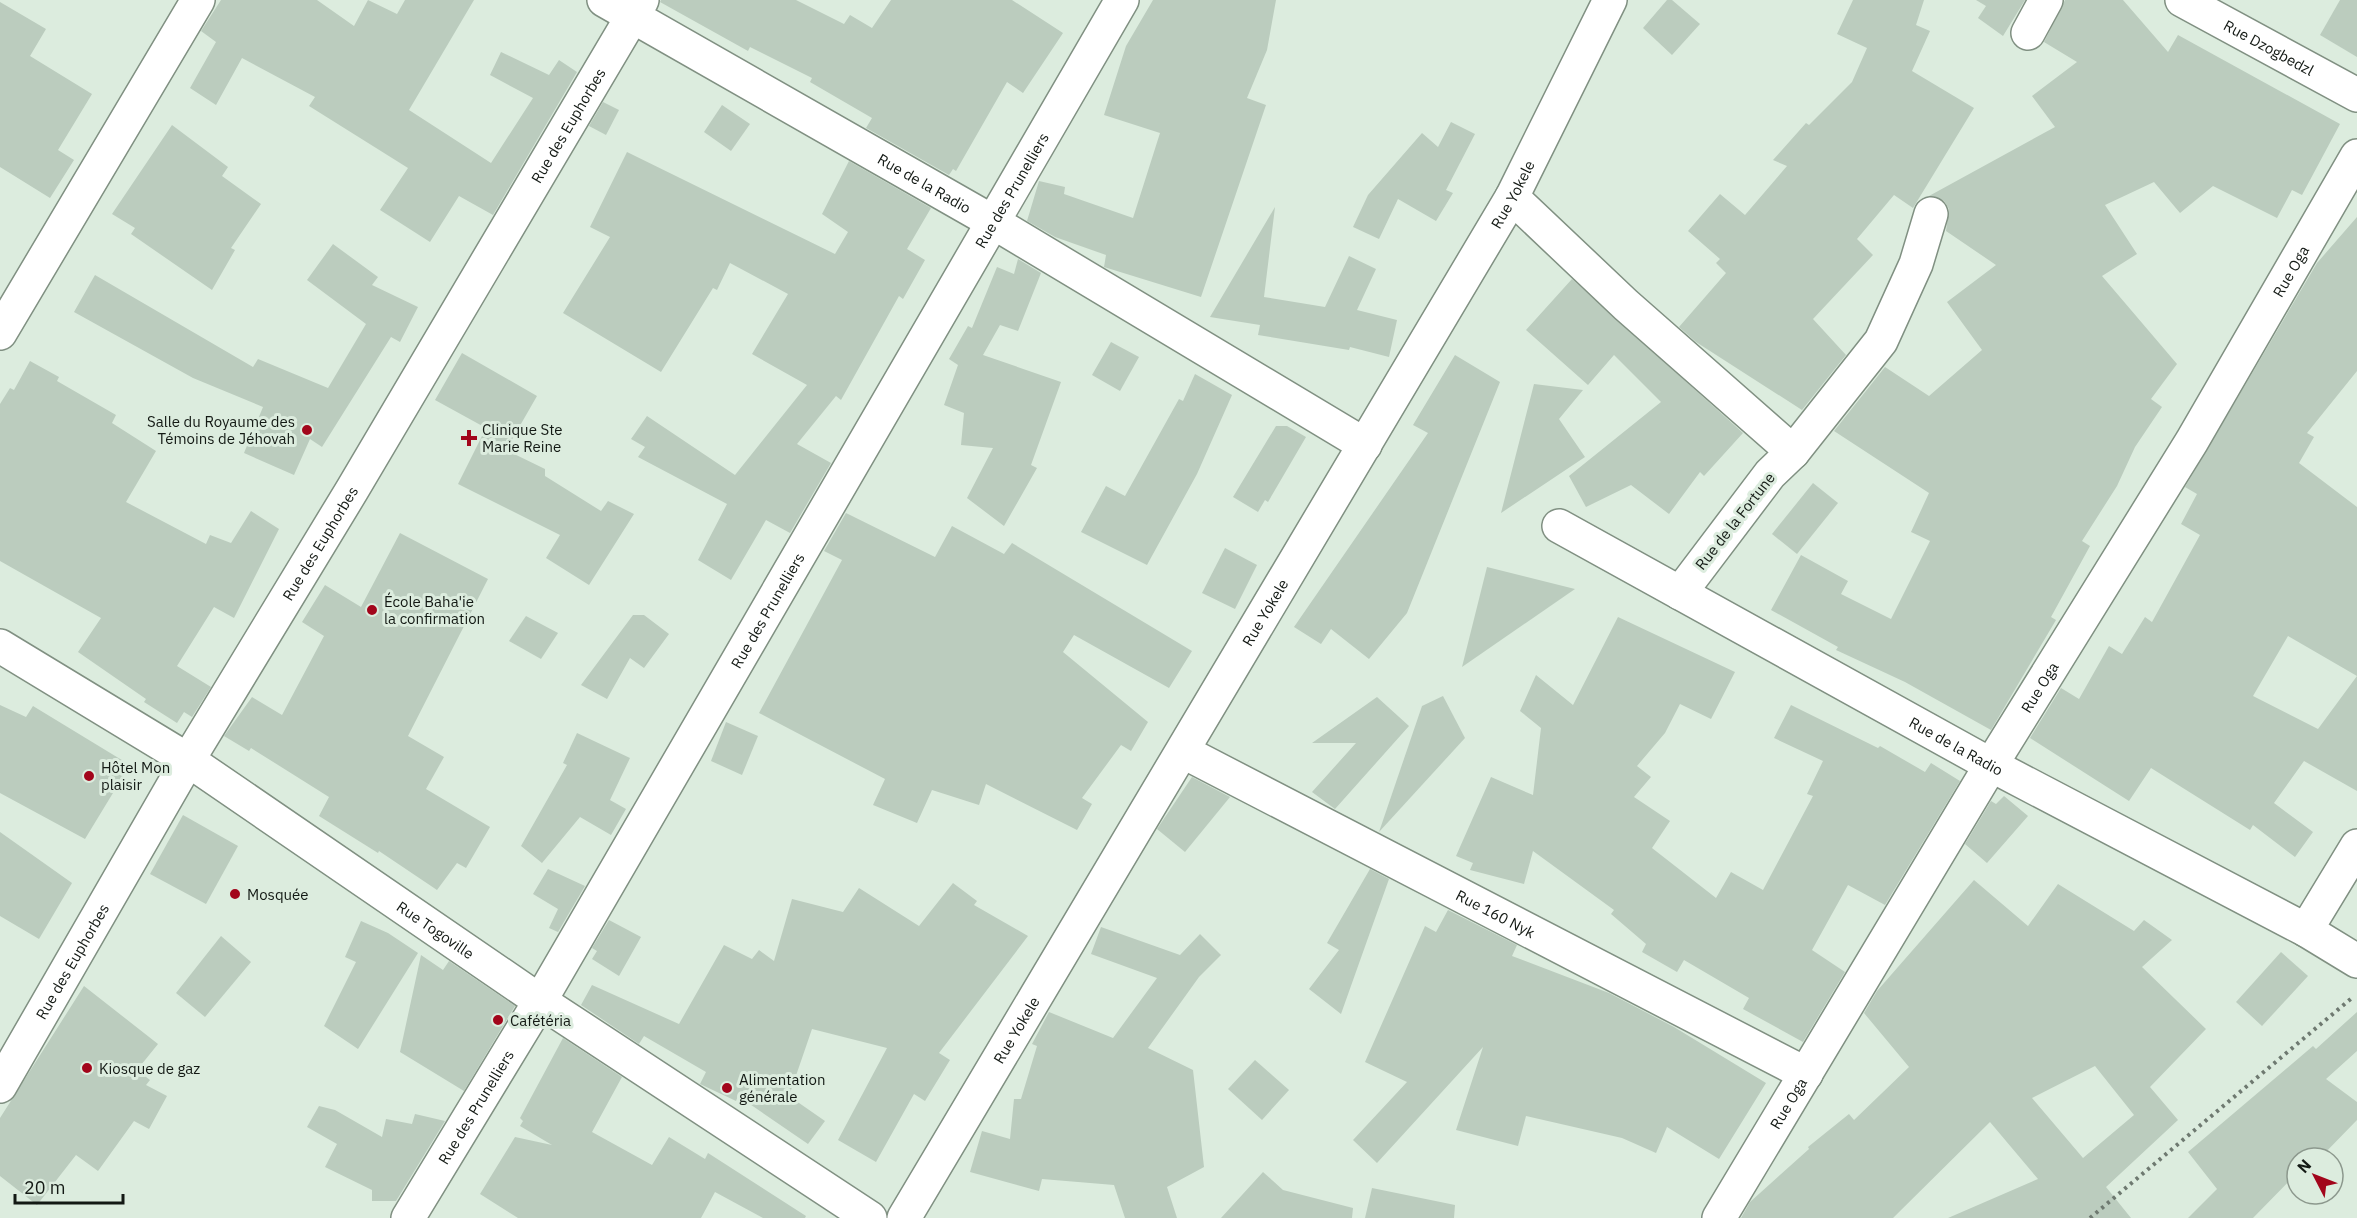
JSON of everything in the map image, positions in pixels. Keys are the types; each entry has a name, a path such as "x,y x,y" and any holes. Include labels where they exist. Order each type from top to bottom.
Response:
{"street":[{"path":"0,333 198,0"},
{"name":"Rue de la Radio","path":"604,0 638,7 1365,445"},
{"name":"Rue des Prunelliers","path":"408,1218 540,1001 1122,0"},
{"name":"Rue Yokele","path":"904,1218 1184,752 1512,197 1610,0"},
{"path":"2028,33 2046,0"},
{"name":"Rue Dzogbedzl","path":"2182,0 2357,94"},
{"name":"Rue des Euphorbes","path":"0,1086 188,760 352,490 638,7"},
{"name":"Rue Oga","path":"1719,1218 1991,765 2192,441 2357,156"},
{"path":"1512,197 1626,305 1794,452"},
{"name":"Rue de la Fortune","path":"1680,593 1770,474 1794,452 1881,341 1916,264 1931,214"},
{"name":"Rue de la Radio","path":"1558,526 1991,765 2306,930 2357,960"},
{"name":"Rue Togoville","path":"0,645 188,760 540,1001 870,1218"},
{"name":"Rue 160 Nyk","path":"1184,752 1806,1074"},
{"path":"2306,930 2357,846"}],"path":[{"path":"2090,1218 2357,994"}],"building":[{"path":"221,0 317,0 354,26 368,0 397,14 405,0 474,0 409,110 491,163 533,98 490,75 501,52 549,75 559,60 577,72 493,215 459,196 430,242 380,210 408,168 309,106 315,97 242,58 216,105 190,88 216,42 201,31"},
{"path":"661,0 796,0 844,24 850,15 872,28 891,0 1012,0 1063,33 1023,93 1007,82 956,171 953,169 949,175 866,128 872,118 810,82 812,78 750,47 748,51 660,2"},
{"path":"1153,0 1276,0 1267,50 1247,98 1266,105 1201,297 1104,267 1106,255 1055,237 1027,221 1039,181 1065,187 1064,194 1133,218 1160,133 1104,115 1126,46"},
{"path":"1667,0 1672,0 1700,24 1672,55 1643,28"},
{"path":"1853,0 1924,0 1916,25 1930,31 1912,71 1974,108 1913,208 1894,195 1857,239 1873,255 1813,319 1846,355 1802,410 1696,342 1679,327 1726,273 1716,263 1720,259 1688,231 1720,194 1745,215 1787,166 1773,160 1806,123 1809,125 1852,82 1867,48 1837,34"},
{"path":"1976,0 2025,0 2003,36 1978,18 1986,6"},
{"path":"2065,0 2123,0 2168,52 2178,35 2340,124 2302,195 2292,190 2277,218 2213,186 2180,213 2154,182 2105,205 2137,254 2102,276 2177,364 2151,399 2162,407 2135,447 2117,486 2082,541 2090,546 2051,617 2056,620 1991,730 1905,682 1836,650 1838,647 1771,610 1801,555 1848,581 1841,594 1891,619 1930,541 1911,532 1929,493 1834,431 1885,367 1929,396 1982,350 1947,302 1996,265 1946,231 1949,209 1944,201 1929,196 2055,127 2032,96 2077,62 2044,42"},
{"path":"2340,0 2357,0 2357,57 2320,35"},
{"path":"0,2 46,29 30,56 92,94 58,150 74,160 50,198 0,167"},
{"path":"603,102 619,110 606,135 589,126"},
{"path":"722,105 750,124 731,151 704,132"},
{"path":"1451,122 1475,134 1446,190 1453,193 1436,221 1398,199 1379,239 1353,227 1368,195 1422,133 1438,147"},
{"path":"172,125 228,167 222,176 261,204 231,248 235,250 212,290 131,234 135,228 112,214"},
{"path":"627,152 835,254 848,232 822,214 849,161 931,208 907,249 925,260 903,299 899,296 841,400 836,396 797,444 831,463 790,533 766,520 731,580 698,560 727,504 638,457 645,447 631,439 647,416 735,475 807,385 752,354 788,294 730,263 717,290 713,288 661,372 563,313 610,237 590,227"},
{"path":"1275,207 1264,297 1325,307 1349,256 1376,269 1357,310 1397,320 1389,357 1350,347 1349,350 1258,335 1260,325 1210,317"},
{"path":"2357,217 2357,371 2307,433 2314,437 2299,463 2357,507 2357,676 2357,791 2304,761 2274,803 2313,832 2295,857 2253,825 2250,830 2151,768 2129,801 2030,738 2061,688 2079,699 2109,646 2122,654 2145,617 2152,622 2200,535 2181,524 2197,494 2185,487 2317,263","holes":["2288,636 2357,676 2318,729 2253,696"]},
{"path":"333,244 378,277 372,285 418,307 400,342 391,337 322,447 310,439 294,475 244,453 263,407 193,378 74,312 95,275 253,367 258,359 328,388 366,324 307,280"},
{"path":"1018,259 1041,273 1018,331 1000,325 983,355 1061,382 1031,465 1037,468 1004,526 967,498 993,448 961,445 964,413 944,405 958,365 949,359 968,326 972,328 997,267 1014,274"},
{"path":"1572,279 1743,433 1704,476 1700,472 1669,514 1631,485 1586,507 1569,476 1661,402 1614,355 1588,385 1526,330"},
{"path":"1111,342 1139,357 1120,391 1092,375"},
{"path":"462,353 537,396 506,450 545,469 545,476 601,511 608,501 634,514 589,585 546,558 560,535 458,484 486,428 435,400"},
{"path":"1455,355 1500,382 1407,613 1369,659 1331,629 1321,644 1294,627 1428,433 1413,425"},
{"path":"30,361 59,377 57,381 116,415 112,423 156,451 126,502 206,544 210,535 231,543 251,511 279,529 234,618 214,607 177,666 211,687 192,717 184,712 177,723 144,702 146,699 78,652 101,618 0,561 0,404 10,388 14,390"},
{"path":"1195,374 1232,395 1197,474 1147,565 1081,532 1106,486 1125,496 1179,399 1183,401"},
{"path":"1534,384 1583,390 1559,419 1585,457 1501,513"},
{"path":"1276,426 1287,426 1306,437 1268,502 1265,500 1258,512 1233,497"},
{"path":"1813,483 1838,503 1797,554 1772,534"},
{"path":"846,513 935,557 952,526 1004,554 1012,543 1192,651 1169,688 1074,635 1063,652 1148,722 1131,751 1121,745 1082,798 1092,804 1077,830 986,784 979,805 932,790 917,823 873,805 885,779 759,713 842,560 824,551"},
{"path":"400,533 488,579 408,736 444,757 426,789 490,827 466,868 457,863 437,890 379,851 378,853 319,816 329,797 251,748 249,751 224,736 252,697 282,715 324,636 302,622 325,585 361,607"},
{"path":"1225,548 1257,565 1235,609 1202,593"},
{"path":"1487,567 1575,589 1462,667"},
{"path":"633,615 644,615 669,634 644,668 630,658 607,699 581,685"},
{"path":"526,616 558,633 541,659 509,641"},
{"path":"1618,617 1735,672 1711,719 1680,704 1665,733 1637,766 1651,777 1634,797 1670,821 1652,848 1716,898 1731,872 1763,890 1813,796 1807,794 1823,761 1774,738 1791,705 1878,748 1880,746 1925,772 1931,763 1960,781 1885,905 1848,885 1812,950 1845,972 1803,1042 1743,1009 1749,998 1684,960 1677,972 1642,952 1646,944 1611,914 1614,910 1533,851 1524,884 1470,870 1473,863 1456,856 1491,777 1533,795 1541,728 1520,711 1536,675 1573,705"},
{"path":"1443,696 1465,738 1379,832 1422,706"},
{"path":"1377,697 1409,726 1335,809 1312,792 1356,743 1312,743"},
{"path":"0,705 26,717 33,706 130,765 85,839 0,793"},
{"path":"726,722 758,736 742,775 711,761"},
{"path":"577,733 630,758 610,800 626,809 611,835 580,817 542,863 521,846 567,765 563,763"},
{"path":"1192,777 1230,797 1185,852 1157,829"},
{"path":"2004,796 2028,816 1987,863 1965,844 1991,801 1996,804"},
{"path":"183,815 238,846 206,904 150,874"},
{"path":"0,832 72,883 39,939 0,916"},
{"path":"548,869 585,886 558,932 549,928 558,909 533,894"},
{"path":"1370,869 1389,879 1341,1014 1309,989 1339,950 1327,943"},
{"path":"1974,880 2028,926 2058,884 2134,931 2144,920 2172,940 2142,967 2206,1029 2150,1087 2178,1120 2106,1187 2131,1218 1948,1218 2038,1179 1990,1122 1893,1218 1741,1218 1750,1202 1809,1149 1808,1147 1849,1114 1854,1120 1909,1067 1864,1013 1877,991","holes":["2095,1066 2134,1115 2083,1158 2032,1098"]},
{"path":"953,883 977,901 974,905 1028,936 939,1053 950,1060 925,1101 914,1094 876,1162 838,1140 887,1048 812,1029 789,1096 825,1121 808,1144 738,1096 736,1101 700,1084 706,1072 644,1036 639,1044 581,1005 592,985 679,1024 724,945 752,959 759,950 774,961 792,899 843,912 859,888 919,926"},
{"path":"1448,910 1517,945 1512,956 1609,993 1674,1027 1766,1083 1719,1159 1667,1127 1656,1153 1622,1138 1526,1116 1518,1146 1456,1130 1483,1047 1377,1163 1353,1140 1407,1082 1365,1062 1425,926 1436,932"},
{"path":"609,920 641,937 619,976 592,959 597,951 592,948"},
{"path":"361,921 388,933 418,953 358,1049 324,1026 356,962 345,957"},
{"path":"1101,927 1180,955 1200,934 1221,955 1199,977 1148,1048 1193,1070 1204,1167 1167,1187 1177,1218 1125,1218 1114,1185 1042,1179 1039,1191 970,1172 982,1131 1010,1139 1014,1099 1021,1099 1037,1046 1032,1044 1049,1012 1113,1038 1157,978 1091,954"},
{"path":"221,936 251,962 205,1017 176,993"},
{"path":"2281,952 2308,976 2262,1026 2236,1002"},
{"path":"421,955 443,970 449,961 515,1006 464,1091 400,1052"},
{"path":"84,986 158,1044 137,1070 150,1080 146,1085 167,1096 149,1129 134,1121 98,1171 76,1155 37,1205 0,1176 0,1118"},
{"path":"2357,1012 2357,1051 2326,1079 2357,1102 2357,1120 2332,1146 2285,1146 2285,1185 2253,1218 2188,1218 2217,1189 2188,1152 2313,1046 2316,1049"},
{"path":"563,1038 622,1077 592,1132 652,1165 669,1137 705,1159 708,1153 806,1216 805,1218 763,1218 715,1192 701,1218 518,1218 480,1194 515,1137 552,1145 520,1126 523,1121 520,1118"},
{"path":"1255,1060 1289,1090 1262,1120 1228,1089"},
{"path":"319,1106 335,1110 382,1137 386,1119 412,1124 415,1114 445,1121 396,1201 372,1201 372,1190 325,1167 337,1144 307,1127"},
{"path":"1263,1172 1283,1190 1353,1208 1352,1218 1221,1218"},
{"path":"1372,1188 1455,1205 1454,1218 1365,1218"}],"place":[{"name":"Salle du Royaume des Témoins de Jéhovah","path":"307,430"},
{"name":"Clinique Ste Marie Reine","path":"469,438"},
{"name":"École Baha'ie la confirmation","path":"372,610"},
{"name":"Hôtel Mon plaisir","path":"89,776"},
{"name":"Mosquée","path":"235,894"},
{"name":"Cafétéria","path":"498,1020"},
{"name":"Kiosque de gaz","path":"87,1068"},
{"name":"Alimentation générale","path":"727,1088"}]}
